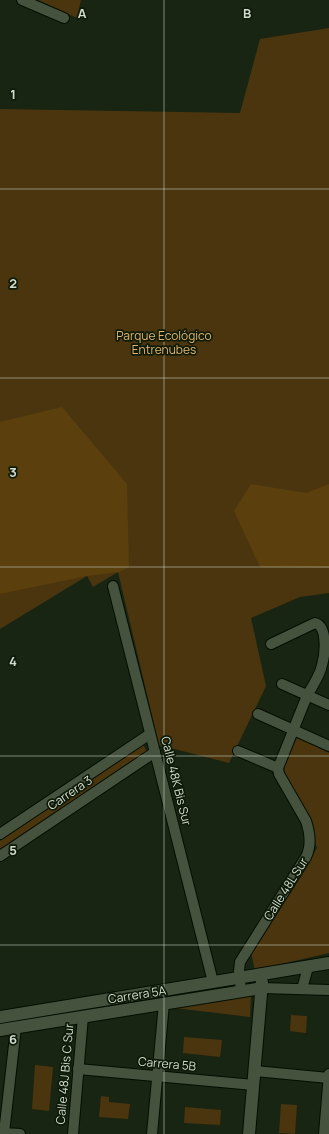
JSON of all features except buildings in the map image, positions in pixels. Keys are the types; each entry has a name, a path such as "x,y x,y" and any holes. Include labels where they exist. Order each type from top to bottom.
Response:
{"street":[{"path":"22,0 64,18"},
{"name":"Calle 48K Bis Sur","path":"113,586 213,982"},
{"path":"238,751 278,768 308,696 326,668 322,629 315,623 271,644"},
{"path":"282,684 329,705"},
{"path":"258,714 329,746"},
{"name":"Carrera 3","path":"0,834 150,734"},
{"name":"Carrera 3","path":"0,856 155,752"},
{"name":"Calle 48L Sur","path":"241,991 240,962 306,857 310,845 306,821 279,774 278,768"},
{"name":"Carrera 5A","path":"0,1017 329,963"},
{"path":"302,989 308,967"},
{"path":"250,1134 262,988 269,974"},
{"path":"262,988 329,990"},
{"name":"Carrera 5A","path":"0,1030 262,988"},
{"path":"152,1134 164,1003"},
{"name":"Calle 48J Bis C Sur","path":"73,1134 83,1016"},
{"path":"16,1027 4,1133 20,1134"},
{"name":"Carrera 5B","path":"78,1069 254,1085"},
{"path":"255,1071 329,1078"},
{"path":"324,1134 329,1074"}],"green space":[{"path":"38,0 81,0 77,18"},
{"name":"Parque Ecológico Entrenubes","path":"329,28 329,593 300,597 251,618 266,686 229,763 159,745 118,572 93,587 87,576 0,629 0,109 240,113 260,39"},
{"path":"297,737 329,753 329,953 255,970 251,953 317,848 309,827 285,776 284,766"},
{"path":"143,744 147,753 0,850 0,841"},
{"path":"251,995 250,1017 175,1008"},
{"path":"291,1015 307,1016 306,1033 290,1031"},
{"path":"184,1037 222,1040 220,1057 183,1053"},
{"path":"35,1065 53,1067 49,1111 32,1109"},
{"path":"101,1096 109,1097 109,1102 130,1104 128,1119 99,1117"},
{"path":"281,1104 297,1105 295,1134 279,1133"},
{"path":"185,1107 221,1110 220,1125 184,1123"}],"shaded area":[{"path":"62,407 127,484 129,567 119,572 87,576 0,594 0,422"},
{"path":"251,484 306,493 329,484 329,568 260,567 234,511"}]}
